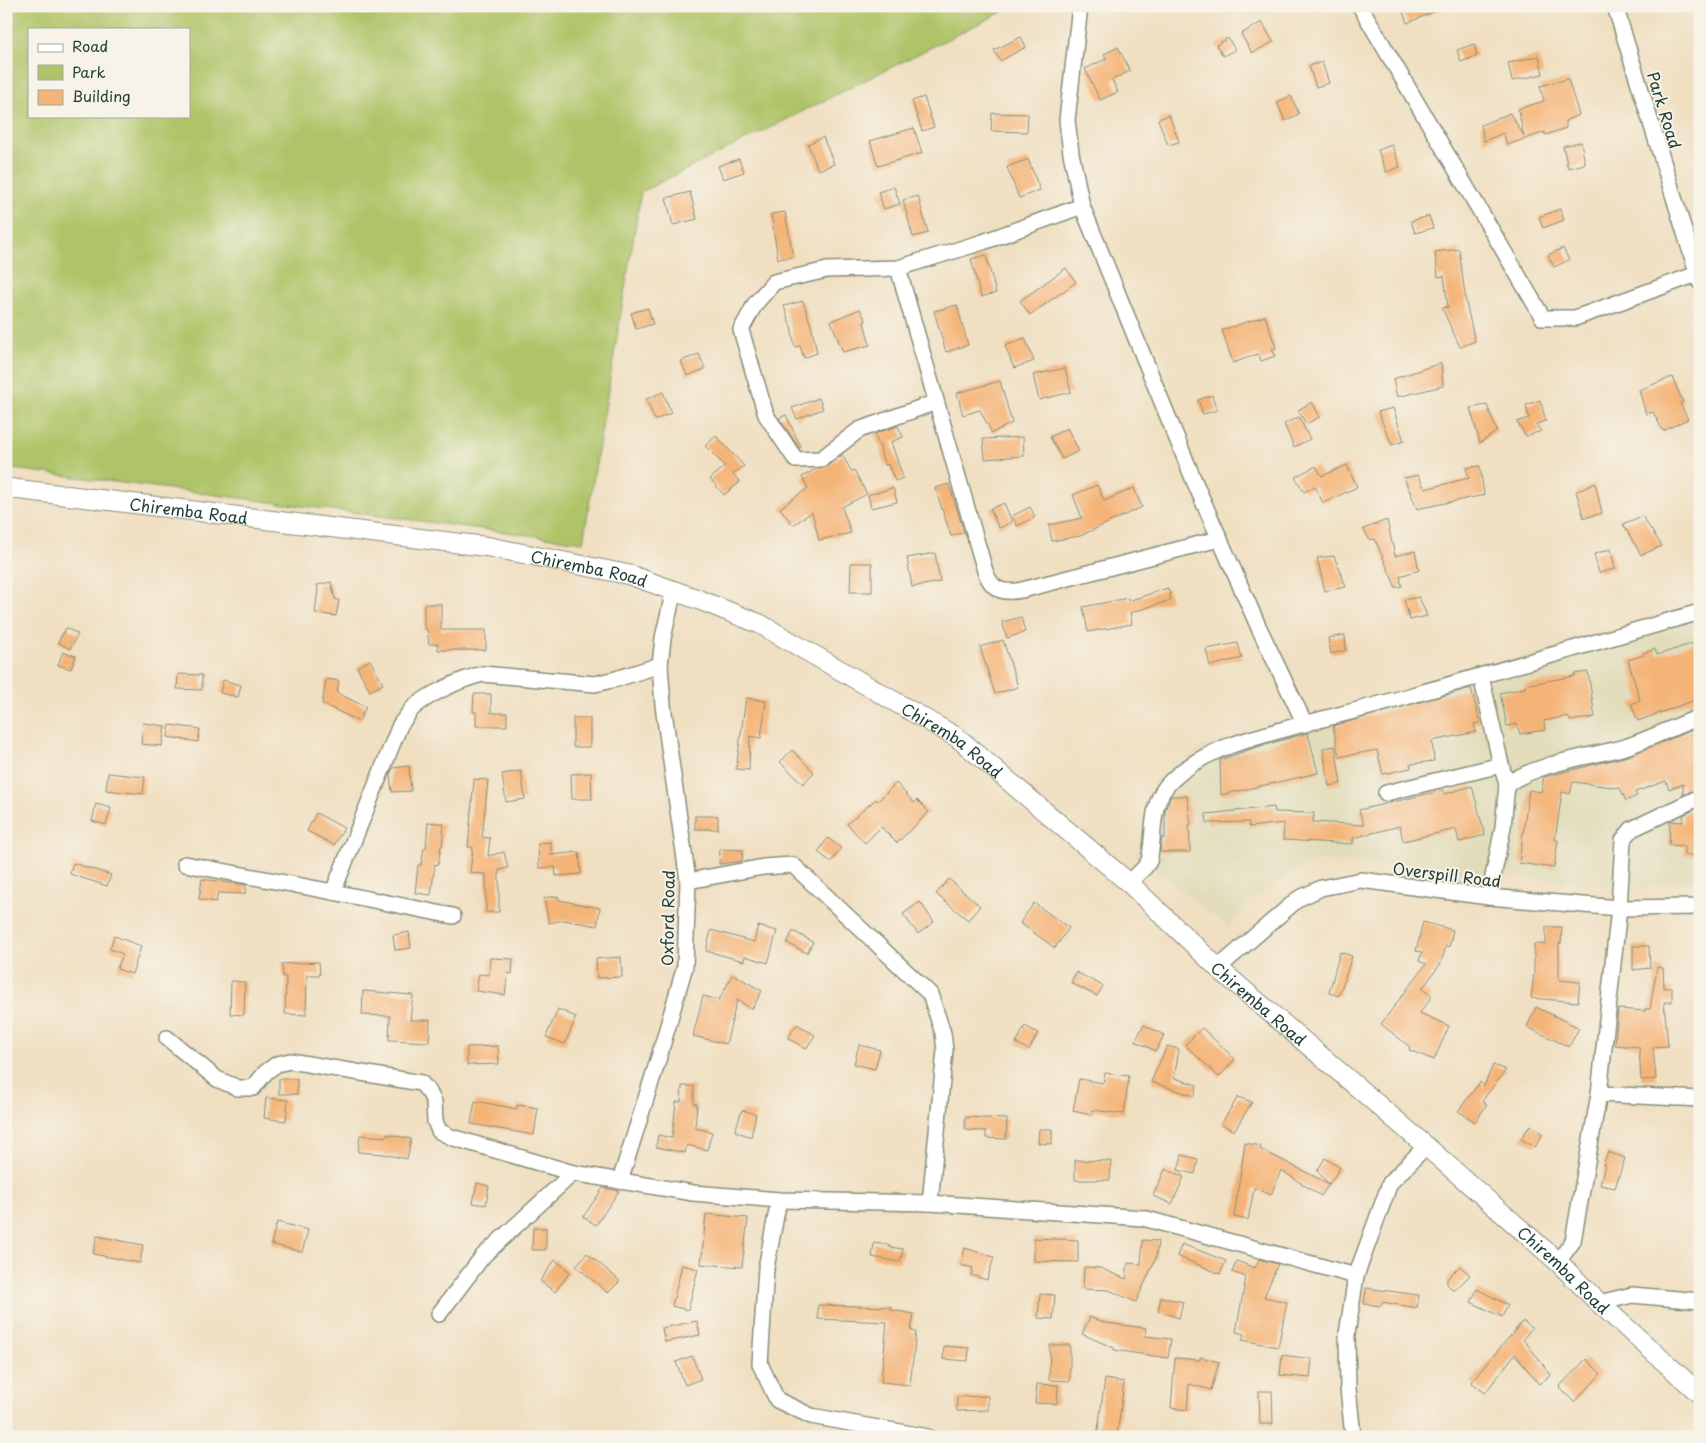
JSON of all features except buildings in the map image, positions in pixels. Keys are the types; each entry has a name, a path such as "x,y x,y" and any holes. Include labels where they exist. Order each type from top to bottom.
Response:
{"main road":[{"name":"Chiremba Road","path":"6,488 490,547 630,575 760,624 958,738 1129,883 1218,968 1558,1262 1700,1394"}],"street":[{"path":"1080,6 1067,120 1071,153 1082,206 1219,539 1305,724"},
{"path":"1360,6 1543,318 1575,318 1698,278"},
{"name":"Park Road","path":"1615,6 1698,278"},
{"path":"936,402 859,430 821,459 796,460 766,414 741,330 755,304 774,282 827,270 898,268 983,242 1082,206"},
{"path":"898,268 984,571 988,581 997,589 1004,592 1022,590 1219,539"},
{"name":"Oxford Road","path":"620,1181 685,966 688,881 663,705 660,665 663,638 674,590"},
{"path":"1129,883 1145,868 1149,861 1157,800 1162,790 1188,766 1217,750 1482,676 1700,612"},
{"path":"333,892 400,725 412,709 429,697 472,676 483,674 595,684 616,680 660,665"},
{"path":"1482,676 1501,765 1508,784 1503,827 1489,897"},
{"path":"1508,784 1519,776 1536,770 1626,746 1700,717"},
{"path":"1386,793 1501,765"},
{"path":"1558,1262 1574,1241 1600,1094 1619,908 1622,840 1632,829 1700,797"},
{"path":"185,864 453,916"},
{"path":"688,881 763,867 793,865 930,994 943,1034 945,1050 930,1203"},
{"name":"Overspill Road","path":"1218,968 1298,899 1321,888 1361,880 1489,897 1619,908 1700,907"},
{"path":"167,1038 217,1079 238,1088 253,1088 266,1072 277,1064 290,1061 421,1083 429,1092 434,1102 435,1121 439,1131 451,1137 573,1173 693,1193 779,1200 930,1203 1143,1218 1356,1276"},
{"path":"1600,1094 1700,1099"},
{"path":"1353,1437 1348,1388 1347,1334 1356,1276 1390,1184 1426,1146"},
{"path":"439,1314 483,1256 573,1173"},
{"path":"779,1200 766,1268 760,1364 777,1400 811,1416 928,1437"},
{"path":"1600,1303 1632,1294 1700,1301"}],"shaded area":[{"path":"1700,607 1700,881 1630,887 1315,860 1252,899 1228,927 1136,856 1152,784 1200,747"}],"green space":[{"path":"6,6 1014,6 641,192 583,542 6,468"}]}
